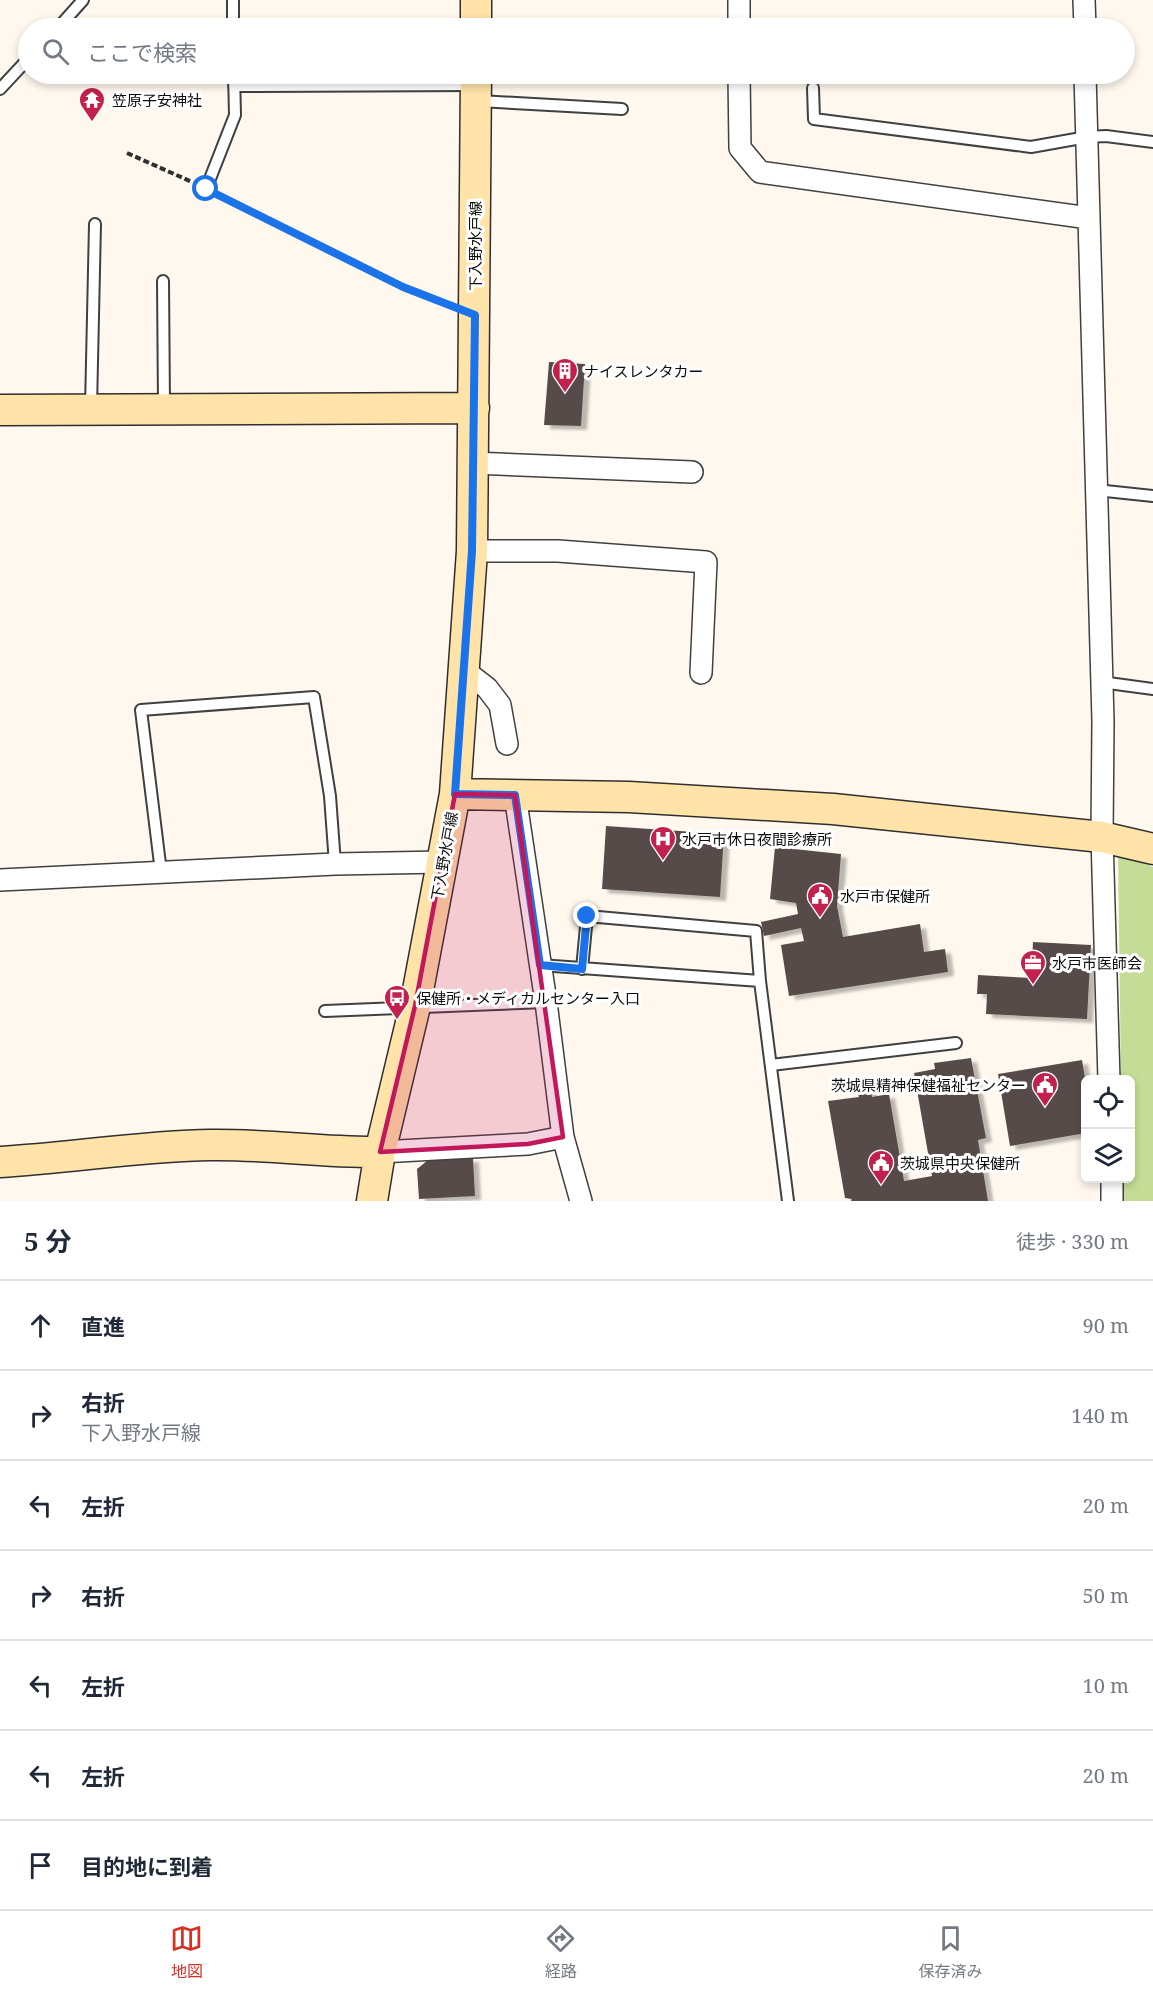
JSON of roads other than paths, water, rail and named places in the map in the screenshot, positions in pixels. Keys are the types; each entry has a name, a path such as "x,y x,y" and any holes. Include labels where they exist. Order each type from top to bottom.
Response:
{"street":[{"path":"476,0 476,18"},
{"path":"739,0 739,18"},
{"path":"1084,0 1085,18"},
{"path":"739,84 740,148 760,172 1089,218"},
{"path":"1085,84 1103,721 1102,837 1109,1075"},
{"name":"下入野水戸線","path":"372,1201 380,1152 415,1006 455,794 472,551 476,86"},
{"path":"0,410 474,408"},
{"path":"473,464 692,472"},
{"path":"472,551 558,551 706,562 701,673"},
{"path":"465,671 488,688 500,705 507,744"},
{"path":"455,794 629,797 833,809 1102,837 1153,849"},
{"path":"515,795 546,1002 563,1137 581,1201"},
{"path":"0,880 334,864 442,862"},
{"path":"0,1162 209,1145 269,1146 343,1153 528,1144 563,1137"},
{"path":"1112,1183 1112,1201"}],"lane":[{"path":"67,18 83,0"},
{"path":"233,0 233,18"},
{"path":"0,89 18,70"},
{"path":"206,189 235,115 234,86 476,86 622,109"},
{"path":"813,88 814,119 1031,147 1086,137 1106,136 1153,142"},
{"path":"91,411 95,224"},
{"path":"163,281 164,410"},
{"path":"1096,490 1153,496"},
{"path":"1101,682 1153,689"},
{"path":"161,872 141,710 314,697 330,796 334,864"},
{"path":"582,969 587,916 756,932 760,981 788,1201"},
{"path":"540,965 760,981"},
{"path":"325,1011 546,1002"},
{"path":"771,1065 956,1043"}],"place":[{"name":"笠原子安神社","path":"92,123"},
{"name":"ナイスレンタカー","path":"565,394"},
{"name":"水戸市休日夜間診療所","path":"663,862"},
{"name":"水戸市保健所","path":"820,919"},
{"name":"水戸市医師会","path":"1033,986"},
{"name":"保健所・メディカルセンター入口","path":"397,1021"},
{"name":"茨城県精神保健福祉センター","path":"1045,1108"},
{"name":"茨城県中央保健所","path":"881,1186"}]}
